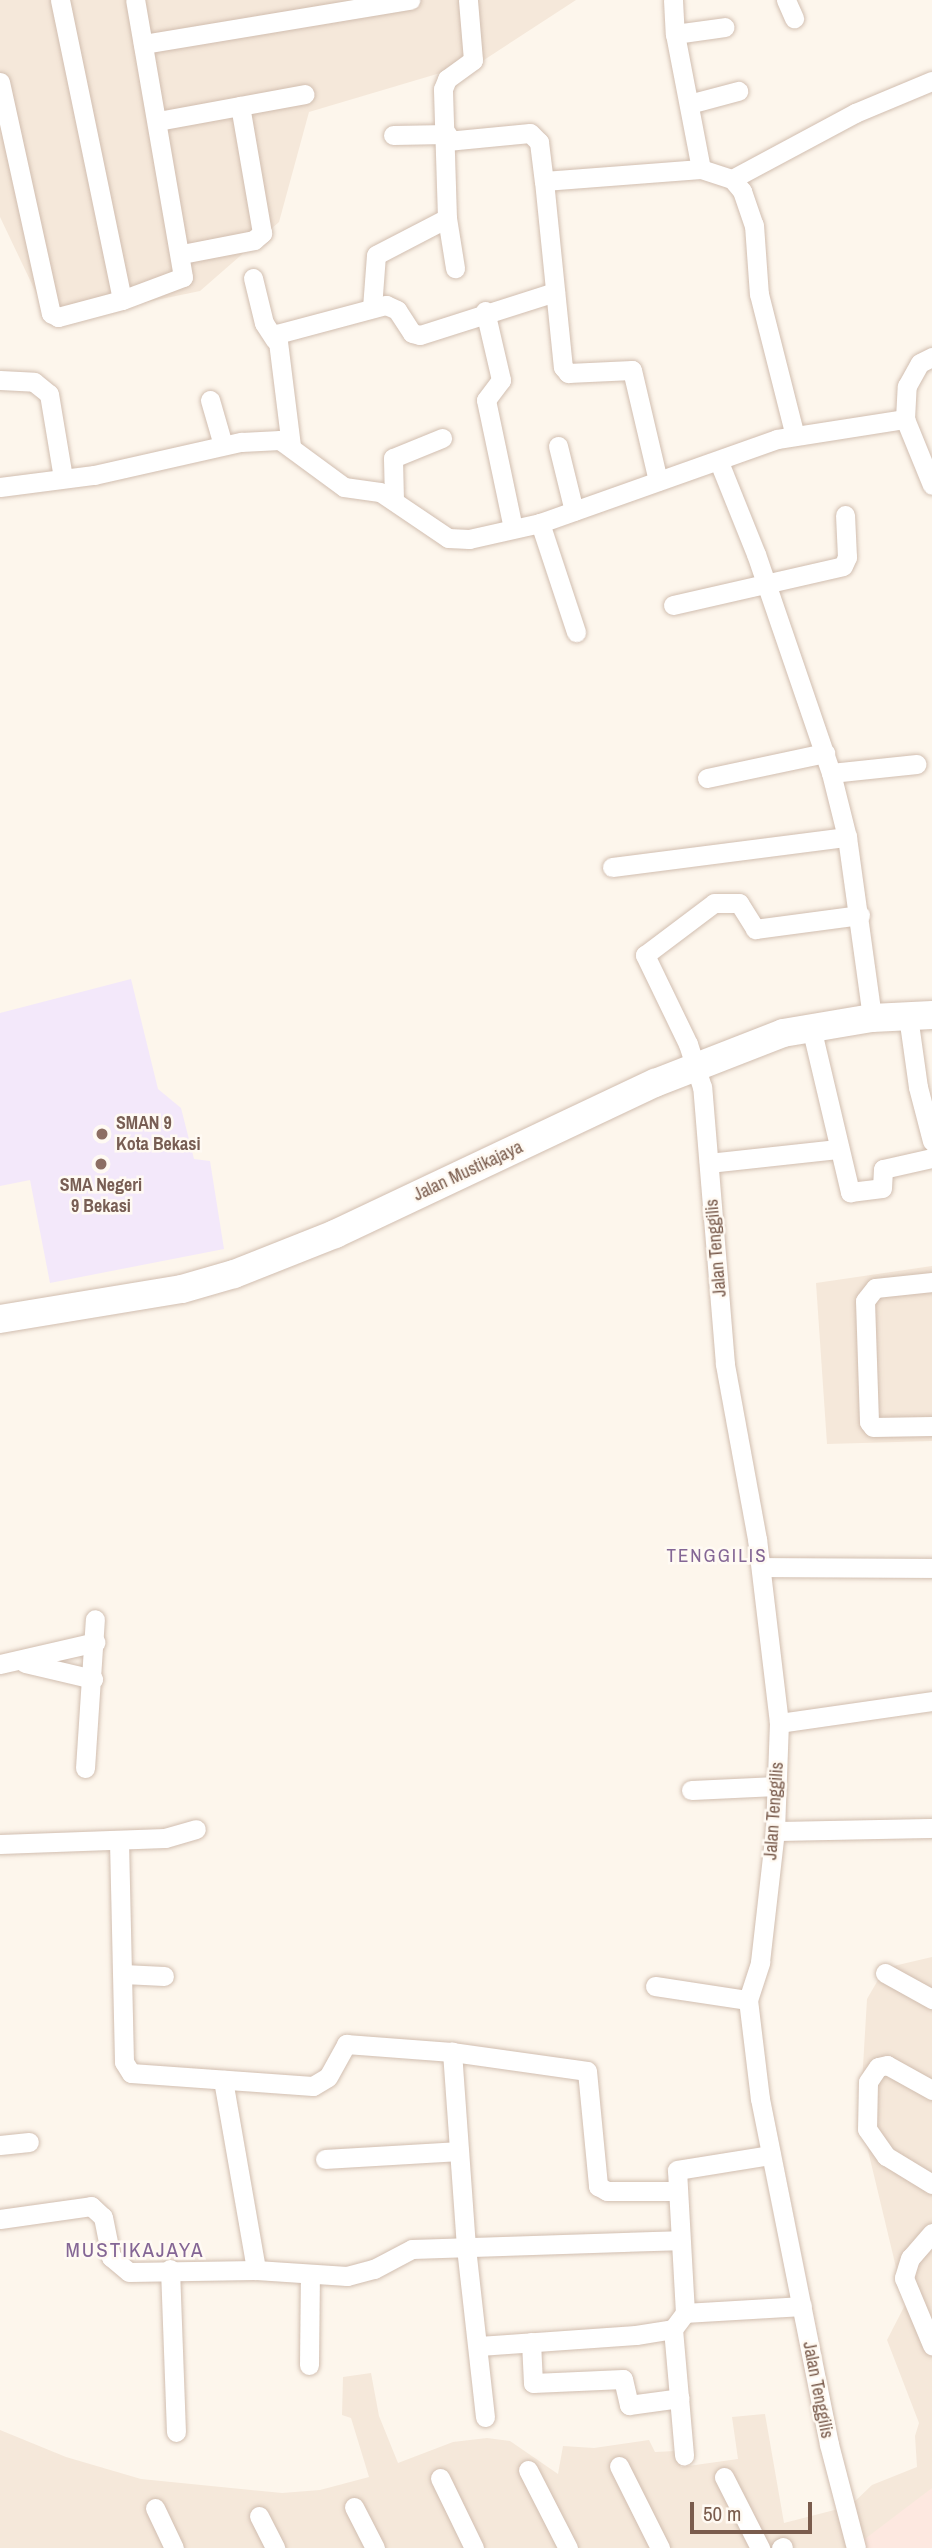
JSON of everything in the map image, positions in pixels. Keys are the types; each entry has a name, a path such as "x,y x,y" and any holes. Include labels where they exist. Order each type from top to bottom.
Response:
{"main road":[{"name":"Jalan Mustikajaya","path":"0,1319 182,1289 234,1274 335,1234 697,1066 811,1027 872,1018 920,1016"}],"street":[{"path":"60,0 122,300"},
{"path":"0,82 51,313 58,317 122,300 183,277 182,254 135,0"},
{"path":"144,44 410,0"},
{"path":"455,268 447,218 445,82 473,60 468,0"},
{"path":"674,0 676,34 701,169"},
{"path":"676,34 725,27"},
{"path":"732,179 855,113 932,81"},
{"path":"689,104 738,91"},
{"path":"158,121 305,94"},
{"path":"182,254 254,240 262,233 240,106"},
{"path":"393,135 447,138 530,133 539,142 565,371 632,370 658,481"},
{"path":"544,181 701,169 732,179 742,191 754,226 759,294 795,436"},
{"path":"372,308 376,256 447,218"},
{"path":"253,278 264,323 275,340 290,446"},
{"path":"275,340 277,334 372,308 393,307 416,335 485,311 555,292"},
{"path":"485,311 501,380 486,400 513,528"},
{"path":"932,357 920,362 909,382 905,419 932,485"},
{"path":"0,380 34,382 49,394 63,478"},
{"path":"210,400 223,445"},
{"path":"0,487 123,470 223,445 267,439 290,446 344,487 380,492 455,541 540,523 795,436 905,419"},
{"path":"394,500 393,458 442,438"},
{"path":"558,446 574,511"},
{"path":"719,462 766,586 831,773 847,836 860,915 872,1018"},
{"path":"673,605 766,586 843,566 847,557 845,515"},
{"path":"540,523 576,632"},
{"path":"707,778 825,752"},
{"path":"831,773 918,764"},
{"path":"612,867 847,836"},
{"name":"Jalan Tenggilis","path":"856,2548 771,2155 748,2000 760,1962 775,1831 779,1723 761,1567 725,1364 709,1163 697,1066 646,958 648,948 714,903 739,903 755,929 860,915"},
{"path":"920,1016 918,1087 932,1140"},
{"path":"811,1027 837,1149 852,1193 884,1187 885,1168 932,1158"},
{"path":"709,1163 837,1149"},
{"path":"932,1282 876,1288 865,1301 869,1422 873,1427 932,1426"},
{"path":"761,1567 932,1568"},
{"path":"85,1768 96,1642 95,1619"},
{"path":"0,1664 20,1662 96,1642"},
{"path":"20,1662 93,1679"},
{"path":"779,1723 932,1700"},
{"path":"691,1790 777,1786"},
{"path":"775,1831 932,1828"},
{"path":"0,1844 164,1838 197,1829"},
{"path":"120,1841 127,2069 137,2075 313,2086 328,2077 346,2045 359,2042 587,2071 598,2186 607,2191 676,2190"},
{"path":"885,1973 932,1999"},
{"path":"123,1974 164,1976"},
{"path":"655,1986 748,2000"},
{"path":"452,2052 466,2247 485,2417"},
{"path":"932,2090 887,2065 878,2067 868,2082 867,2129 886,2156 932,2184"},
{"path":"223,2080 256,2270"},
{"path":"0,2145 29,2142"},
{"path":"325,2159 459,2151"},
{"path":"684,2456 680,2398 676,2173 683,2166 771,2155"},
{"path":"0,2219 91,2206 103,2217 116,2265 129,2272 170,2269 362,2274 412,2249 678,2240"},
{"path":"931,2337 904,2278 910,2258 932,2232"},
{"path":"170,2269 176,2432"},
{"path":"309,2365 310,2274"},
{"path":"479,2346 531,2342 679,2320 802,2306"},
{"path":"531,2342 533,2384 623,2379 629,2405 680,2398"},
{"path":"619,2466 660,2548"},
{"path":"528,2470 568,2548"},
{"path":"724,2477 760,2548"},
{"path":"440,2478 474,2548"},
{"path":"355,2507 375,2548"},
{"path":"155,2508 174,2548"},
{"path":"259,2516 275,2548"}],"shaded area":[{"path":"0,0 576,0 484,60 309,112 279,222 200,291 50,322 0,217"},
{"name":"SMAN 9 Kota Bekasi","path":"131,979 158,1089 181,1108 194,1159 210,1161 224,1249 50,1283 30,1180 0,1186 0,1013"},
{"path":"932,1266 932,1441 827,1444 816,1283"},
{"path":"932,1957 932,2548 0,2548 0,2430 66,2457 141,2479 282,2493 320,2490 369,2477 351,2418 342,2415 343,2377 371,2373 379,2416 398,2463 453,2442 487,2438 510,2441 558,2474 563,2446 594,2448 649,2440 655,2452 676,2451 681,2467 738,2459 732,2417 765,2414 784,2523 850,2506 872,2485 917,2467 915,2436 919,2423 887,2340 905,2305 860,2117 867,1999 885,1968"},
{"path":"932,2488 932,2548 853,2548"}],"place":[{"name":"SMAN 9 Kota Bekasi","path":"102,1134"},
{"name":"SMA Negeri 9 Bekasi","path":"101,1164"}],"district":[{"name":"TENGGILIS","path":"717,1556"},
{"name":"MUSTIKAJAYA","path":"135,2250"}]}
